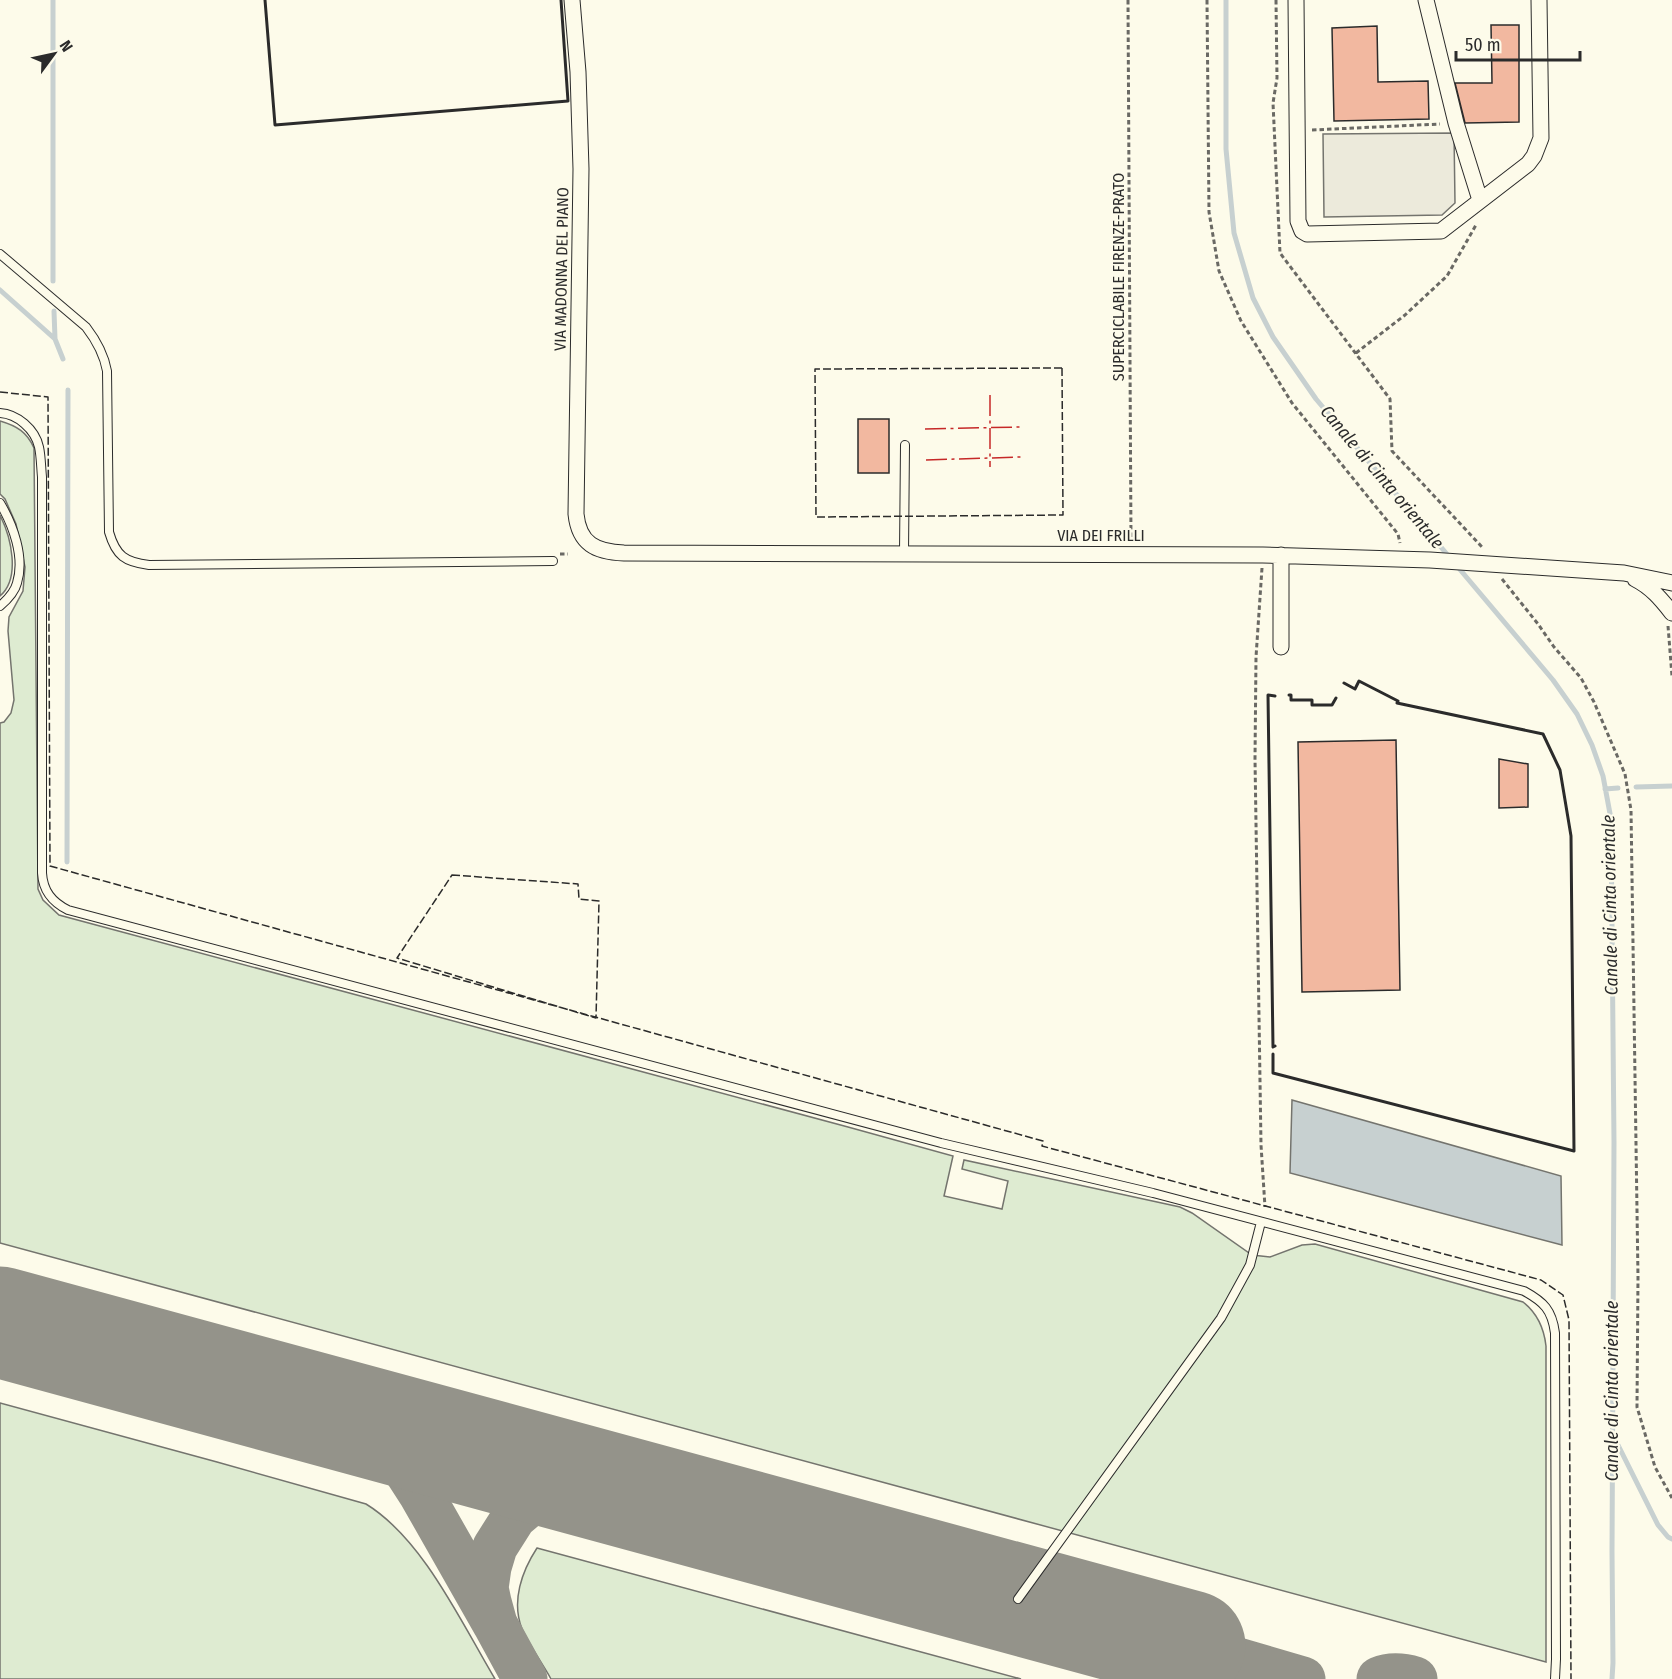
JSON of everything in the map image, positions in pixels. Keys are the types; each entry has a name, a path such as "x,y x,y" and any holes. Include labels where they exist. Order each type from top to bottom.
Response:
{"street":[{"name":"VIA MADONNA DEL PIANO","path":"572,0 578,72 581,169 576,505 577,524 583,537"},
{"path":"1296,0 1298,220 1300,229 1306,233 1441,231 1528,164 1541,138 1539,0"},
{"path":"1426,0 1456,123 1480,200"},
{"name":"VIA DEI FRILLI","path":"583,537 594,547 611,552 1281,555 1403,559 1624,573 1672,583"},
{"path":"1281,555 1281,647"},
{"name":"VIA DEI FRILLI","path":"1624,573 1647,585 1662,600 1669,615"}],"lane":[{"path":"0,254 76,318 93,336 106,363 109,532 116,550 131,562 149,565 553,561"},
{"path":"0,413 28,426 39,445 42,477 42,873 46,892 54,901 68,910 941,1143 1153,1193 1524,1292 1538,1299 1552,1317 1555,1333 1555,1679"},
{"path":"904,553 905,446"},
{"path":"0,503 15,536 19,570 17,584 0,606"},
{"path":"1017,1599 1221,1318 1250,1265 1261,1222"}],"path":[{"name":"SUPERCICLABILE FIRENZE-PRATO","path":"1128,0 1131,553"},
{"path":"1207,0 1209,212 1219,271 1241,321 1292,403 1398,534 1403,559"},
{"path":"1297,128 1456,123"},
{"path":"1356,353 1405,315 1447,276 1484,212 1480,200"},
{"path":"1390,399 1392,451 1483,547 1483,564"},
{"path":"1263,555 1256,657 1255,759 1261,1133 1265,1206"},
{"path":"1502,565 1502,580 1581,678 1594,702 1627,779 1631,810 1638,1277 1637,1407 1655,1467 1672,1498"},
{"path":"1669,615 1672,676"}],"green space":[{"path":"0,421 21,430 34,448 38,889 43,900 59,915 953,1156 944,1196 1002,1209 1008,1181 962,1169 964,1160 1180,1207 1252,1255 1270,1257 1302,1245 1315,1244 1523,1302 1539,1321 1546,1346 1546,1662 0,1243 0,723 4,722 11,713 14,700 8,631 9,617 23,591 25,567 16,524 5,499 0,494"},
{"path":"0,515 8,534 12,568 10,579 0,596"},
{"path":"0,1403 366,1504 387,1519 423,1560 495,1679 0,1679"},
{"path":"537,1548 1021,1679 551,1679 522,1629 519,1618 520,1587 527,1566"}],"shaded area":[{"path":"1454,133 1455,203 1442,215 1324,217 1323,134"},
{"path":"1292,1100 1561,1176 1562,1245 1290,1173"}],"building":[{"path":"1491,25 1519,25 1519,122 1465,123 1455,83 1492,83"},
{"path":"1377,26 1378,82 1428,81 1429,119 1334,121 1332,28"},
{"path":"858,419 889,419 889,473 858,473"},
{"path":"1396,740 1400,990 1302,992 1298,742"},
{"path":"1499,759 1528,764 1528,807 1499,808"}],"waterway":[{"path":"53,0 53,281"},
{"name":"Canale di Cinta orientale","path":"1226,0 1226,149 1234,233 1253,298 1273,337 1316,399 1451,559"},
{"path":"0,290 55,339"},
{"path":"54,311 55,339 63,359"},
{"path":"67,862 68,390"},
{"name":"Canale di Cinta orientale","path":"1457,566 1553,680 1577,714 1592,745 1603,776 1611,819 1614,1142 1612,1679"},
{"path":"1636,787 1672,786"},
{"path":"1605,789 1618,788"},
{"path":"1614,1437 1658,1525 1672,1539"}],"taxiway":[{"path":"288,1401 360,1430 384,1447 401,1463 495,1624"},
{"path":"525,1679 495,1624 489,1602 486,1588 495,1547 514,1517 533,1501 552,1492 594,1484"},
{"path":"1117,1626 1166,1643 1196,1658 1209,1673"},
{"path":"1190,1646 1303,1679"},
{"path":"1379,1679 1388,1676 1415,1679"}],"runway":[{"path":"0,1322 1190,1646"}],"fence":[{"path":"1062,368 1063,515 816,517 815,369 1062,368"},
{"path":"0,392 48,397 50,866 1043,1141 1042,1146 1541,1280 1563,1295 1569,1320 1571,1679"},
{"path":"452,875 578,884 579,899 599,901 596,1018 397,958 452,875"}],"wall":[{"path":"265,0 275,125 568,101 561,0"},
{"path":"1273,1054 1273,1073 1574,1151 1571,836 1560,770 1543,734 1397,703 1398,701 1359,681 1355,689 1344,683"},
{"path":"1275,696 1268,695 1273,1047 1275,1046"},
{"path":"1289,695 1291,695 1291,700 1312,700 1312,705 1332,705 1336,698"}],"power":[{"path":"990,395 990,467"},
{"path":"925,429 1020,427"},
{"path":"926,460 1021,457"}]}
